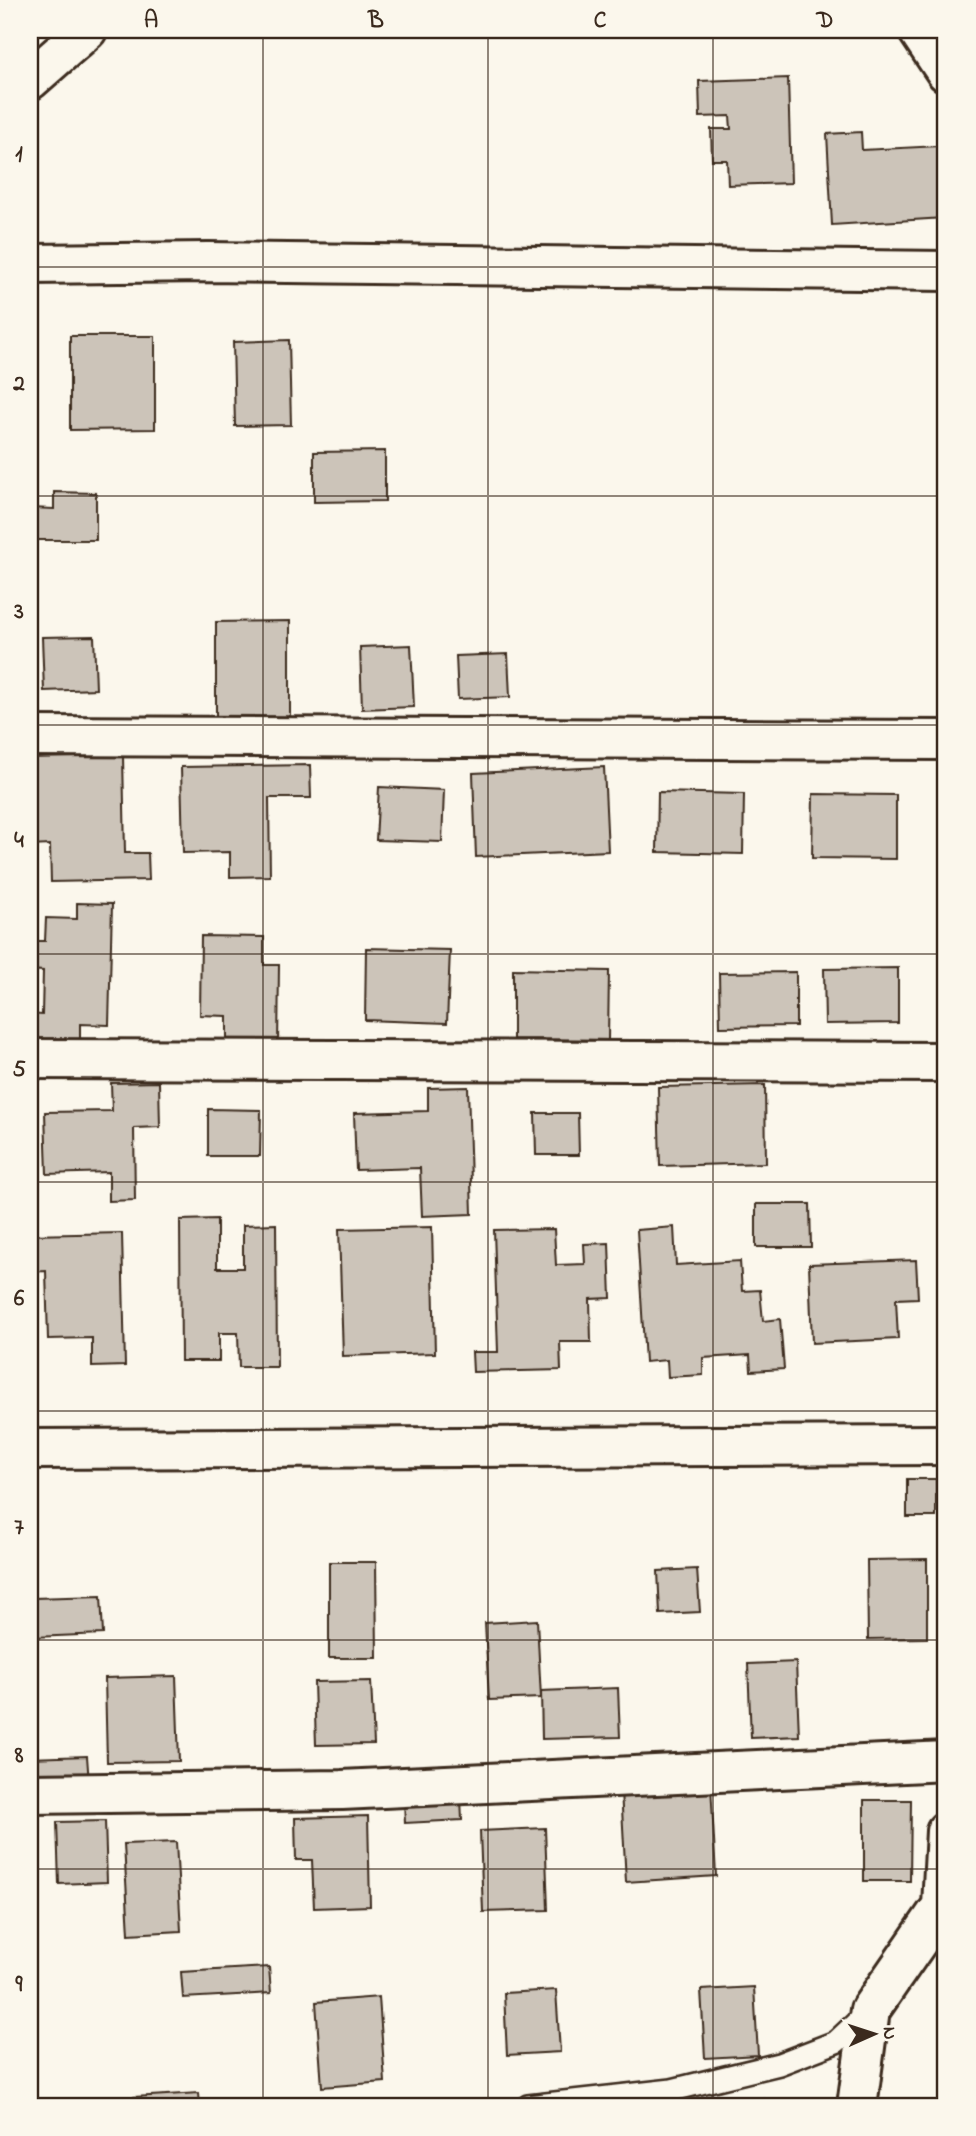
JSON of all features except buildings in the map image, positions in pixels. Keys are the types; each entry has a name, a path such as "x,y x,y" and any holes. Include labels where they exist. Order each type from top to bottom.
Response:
{"street":[{"path":"30,80 87,30"},
{"path":"919,30 946,72"},
{"path":"30,264 208,262 946,271"},
{"path":"30,736 946,740"},
{"path":"30,1059 946,1062"},
{"path":"30,1449 946,1446"},
{"path":"30,1794 342,1790 946,1761"},
{"path":"857,2106 870,2010 942,1906 946,1831"}],"lane":[{"path":"527,2106 672,2090 779,2064 836,2042 870,2010"}]}
